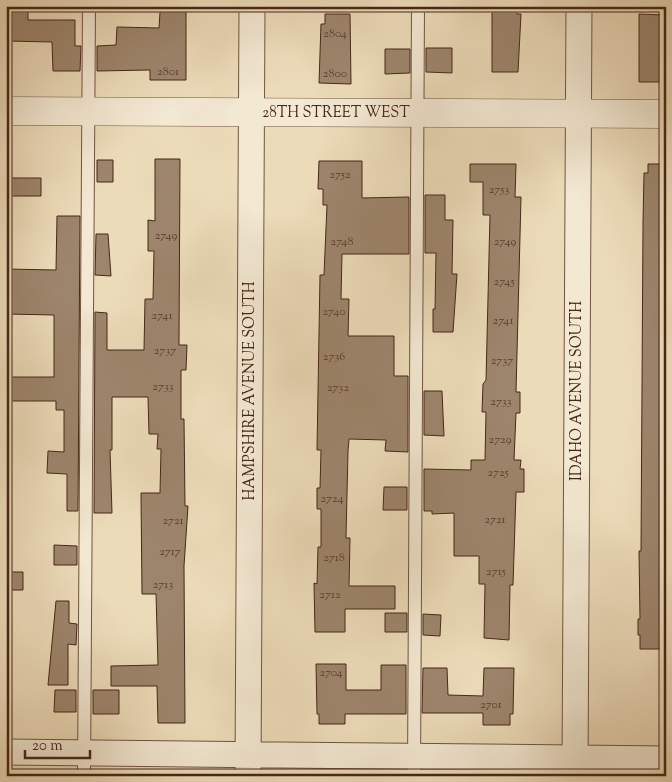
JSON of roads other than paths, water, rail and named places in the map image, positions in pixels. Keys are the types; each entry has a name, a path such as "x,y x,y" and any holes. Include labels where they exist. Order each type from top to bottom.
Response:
{"street":[{"name":"HAMPSHIRE AVENUE SOUTH","path":"248,766 252,6"},
{"name":"IDAHO AVENUE SOUTH","path":"575,767 579,6"},
{"name":"28TH STREET WEST","path":"6,111 666,114"},
{"path":"6,752 84,764 248,766 575,767 666,759"}],"lane":[{"path":"84,764 89,6"},
{"path":"414,766 418,6"}]}
